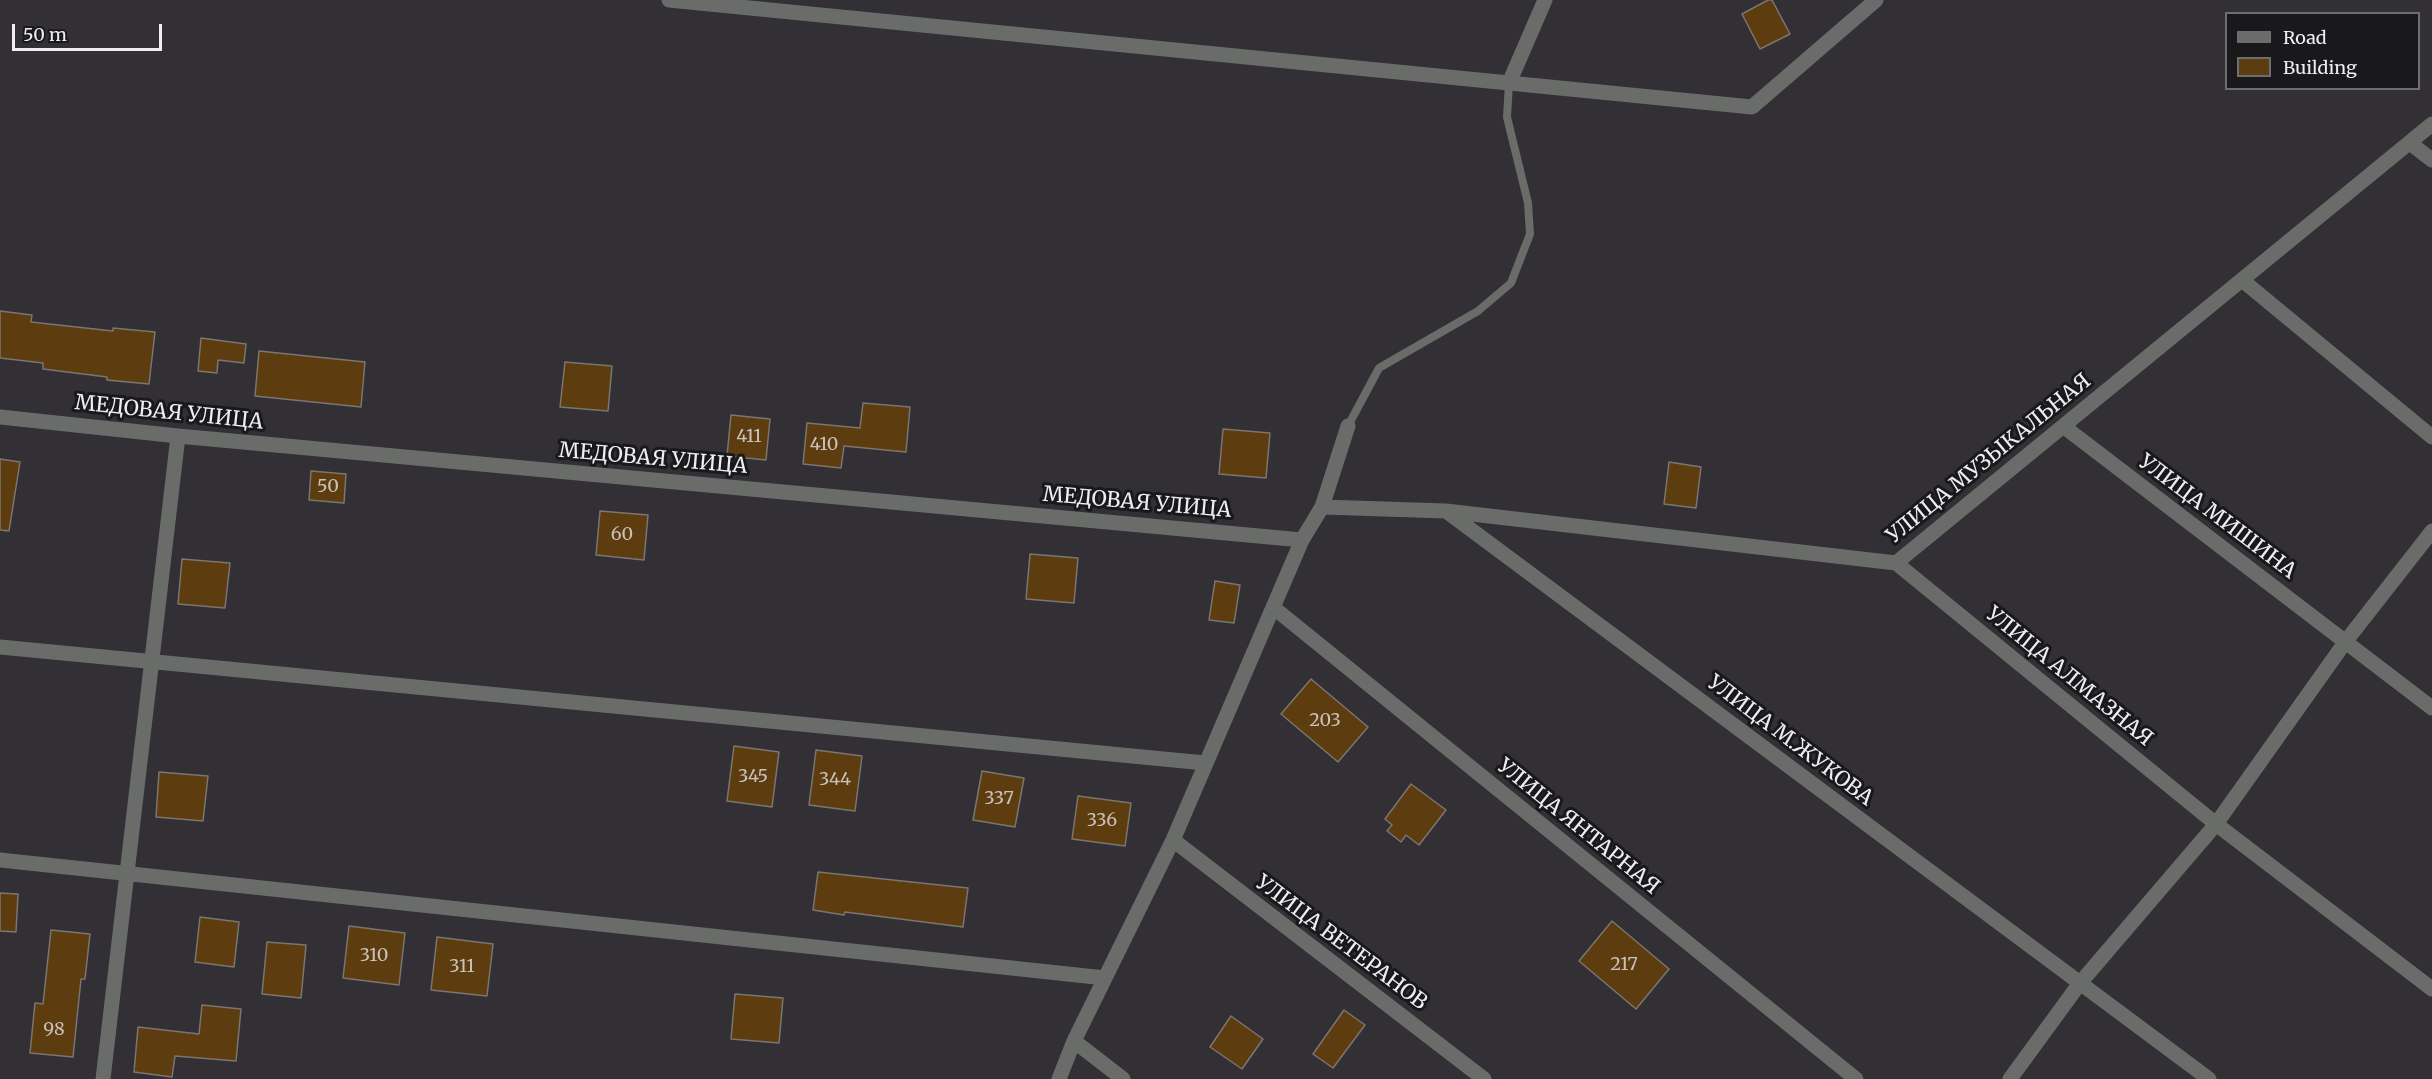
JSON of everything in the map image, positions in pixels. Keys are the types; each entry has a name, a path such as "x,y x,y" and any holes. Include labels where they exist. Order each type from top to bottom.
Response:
{"street":[{"path":"669,0 1752,107 1876,0"},
{"path":"1509,83 1545,0"},
{"name":"УЛИЦА МУЗЫКАЛЬНАЯ","path":"1446,511 1896,563 2432,124"},
{"path":"2410,143 2432,160"},
{"path":"2242,280 2432,437"},
{"name":"МЕДОВАЯ УЛИЦА","path":"0,417 178,436 1302,540"},
{"path":"1059,1079 1074,1041 1173,840 1302,540 1322,507 1348,426"},
{"name":"УЛИЦА МИШИНА","path":"2063,426 2432,708"},
{"path":"103,1079 178,436"},
{"path":"1322,507 1446,511"},
{"name":"УЛИЦА М.ЖУКОВА","path":"1446,511 2209,1079"},
{"path":"2010,1079 2080,983 2216,824 2346,641 2432,531"},
{"name":"УЛИЦА АЛМАЗНАЯ","path":"1896,563 2216,824 2432,988"},
{"name":"УЛИЦА ЯНТАРНАЯ","path":"1274,608 1856,1079"},
{"path":"0,647 1205,763"},
{"name":"УЛИЦА ВЕТЕРАНОВ","path":"1173,840 1484,1079"},
{"path":"0,860 1105,978"},
{"path":"1074,1041 1123,1079"}],"lane":[{"path":"1348,426 1379,368 1478,310 1511,283 1530,234 1528,203 1507,117 1509,83"}],"building":[{"path":"1772,0 1790,34 1760,49 1742,14"},
{"path":"0,311 32,315 31,322 113,331 113,328 155,332 149,384 107,380 107,377 43,369 43,363 0,358"},
{"path":"201,338 246,344 244,363 218,360 217,373 198,371"},
{"path":"259,351 365,362 361,407 255,396"},
{"path":"565,362 612,366 608,411 560,407"},
{"path":"863,403 910,407 906,452 844,446 841,468 803,464 807,423 860,428"},
{"path":"731,415 770,419 766,460 727,456"},
{"path":"1223,429 1270,433 1266,478 1219,474"},
{"path":"0,459 20,462 9,531 0,530"},
{"path":"1669,462 1701,467 1696,508 1664,504"},
{"path":"311,471 346,474 344,503 309,500"},
{"path":"600,511 648,515 644,560 596,555"},
{"path":"1030,554 1078,558 1074,603 1026,599"},
{"path":"182,559 230,563 225,608 178,604"},
{"path":"1215,581 1240,585 1234,623 1209,620"},
{"path":"1311,679 1368,727 1338,762 1281,714"},
{"path":"734,746 779,752 772,807 727,801"},
{"path":"816,750 862,756 855,811 809,805"},
{"path":"982,771 1024,778 1015,827 973,820"},
{"path":"159,772 208,776 203,821 156,817"},
{"path":"1411,784 1446,810 1419,845 1406,835 1401,842 1387,831 1392,825 1385,819"},
{"path":"1078,796 1131,803 1125,846 1072,839"},
{"path":"818,872 968,888 963,927 813,910"},
{"path":"0,893 18,894 16,932 0,931"},
{"path":"200,917 239,922 234,967 195,962"},
{"path":"1612,921 1669,969 1636,1009 1579,961"},
{"path":"349,926 405,933 399,985 343,978"},
{"path":"51,930 90,934 85,979 81,979 73,1057 30,1053 35,1003 43,1004"},
{"path":"437,937 493,944 487,996 431,990"},
{"path":"267,942 306,945 301,998 262,994"},
{"path":"735,994 783,998 779,1043 731,1039"},
{"path":"202,1005 241,1009 236,1061 175,1056 172,1077 134,1072 138,1027 199,1034"},
{"path":"1344,1010 1365,1025 1333,1068 1313,1054"},
{"path":"1231,1016 1263,1039 1242,1069 1210,1047"}]}
